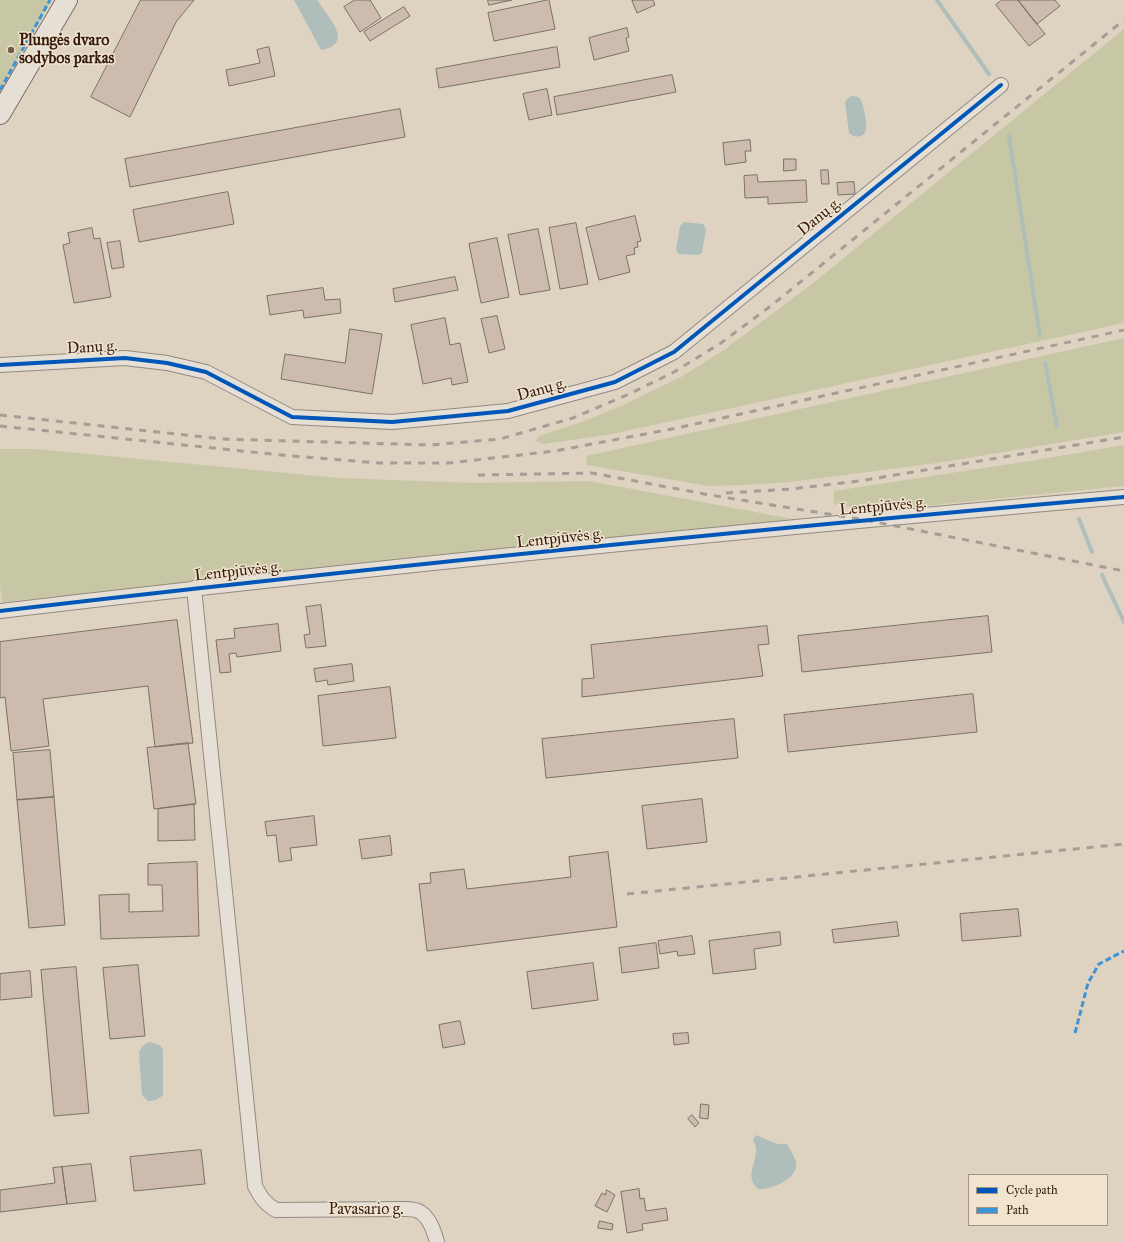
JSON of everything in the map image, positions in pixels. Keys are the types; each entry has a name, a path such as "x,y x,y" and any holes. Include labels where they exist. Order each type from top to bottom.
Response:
{"main road":[{"path":"0,114 66,0"}],"street":[{"name":"Danų g.","path":"0,366 125,358 167,363 206,372 292,417 392,422 508,411 615,382 674,352 1001,85"},
{"name":"Lentpjūvės g.","path":"0,611 194,588 865,520 1124,497"},
{"name":"Pavasario g.","path":"194,588 255,1186 268,1206 276,1210 404,1209 419,1211 426,1217 433,1229 437,1242"}],"green space":[{"name":"Plungės dvaro sodybos parkas","path":"0,0 52,0 0,90"},
{"path":"1124,29 1124,323 612,434 544,444 535,441 539,436 582,422 623,405 681,377 724,350 812,284"},
{"path":"1124,338 1124,432 937,463 790,482 745,485 708,486 587,465 586,456"},
{"path":"1124,445 1124,486 904,508 867,510 834,504 834,491"},
{"path":"0,449 35,449 339,478 475,483 589,481 798,520 2,602 0,586"}],"shaded area":[{"path":"294,0 317,0 336,29 338,36 337,42 331,47 321,50"},
{"path":"851,96 856,96 859,98 864,109 866,130 861,136 853,136 849,133 845,102"},
{"path":"684,222 703,224 706,229 702,253 697,255 679,254 676,250 680,226"},
{"path":"150,1042 160,1045 163,1050 163,1095 156,1100 148,1101 142,1095 139,1052 143,1046"},
{"path":"756,1135 777,1144 787,1144 796,1162 796,1168 789,1178 770,1188 758,1189 752,1179 751,1174 756,1154 756,1148 753,1140"}],"building":[{"path":"141,0 194,0 176,22 130,117 91,97"},
{"path":"355,0 370,0 381,18 360,32 344,7"},
{"path":"488,0 512,0 489,5"},
{"path":"549,0 555,29 494,41 488,13"},
{"path":"653,0 655,5 637,13 632,1"},
{"path":"1002,0 1018,0 1045,34 1029,46 996,5"},
{"path":"1018,0 1055,0 1060,6 1037,24"},
{"path":"404,7 410,16 370,41 364,32"},
{"path":"627,28 629,37 626,38 629,51 594,60 589,38"},
{"path":"269,47 275,76 229,86 226,70 260,63 257,50"},
{"path":"557,47 560,67 439,88 436,69"},
{"path":"672,75 676,92 557,115 554,97"},
{"path":"547,89 552,115 529,120 523,94"},
{"path":"400,109 405,137 130,187 125,159"},
{"path":"750,140 751,151 745,151 746,162 725,165 723,143"},
{"path":"784,159 796,159 796,170 784,171"},
{"path":"821,170 828,170 829,184 822,184"},
{"path":"757,175 758,182 806,180 807,202 768,204 768,197 745,198 744,176"},
{"path":"854,182 855,194 838,195 837,183"},
{"path":"228,192 234,224 139,242 133,210"},
{"path":"635,216 641,241 637,242 638,247 634,248 635,254 626,256 630,272 599,280 586,228"},
{"path":"576,223 588,284 560,289 549,228"},
{"path":"92,228 94,239 100,238 111,297 74,303 63,245 70,243 68,233"},
{"path":"538,229 550,290 520,295 508,235"},
{"path":"497,238 509,297 481,303 469,244"},
{"path":"120,241 124,267 112,269 107,243"},
{"path":"455,277 458,290 395,302 393,289"},
{"path":"323,288 325,300 340,299 341,313 304,318 303,310 270,315 267,296"},
{"path":"497,316 505,349 489,353 481,319"},
{"path":"445,318 450,345 460,343 468,382 452,385 451,378 423,384 411,325"},
{"path":"350,329 382,334 372,394 281,379 285,354 345,363"},
{"path":"321,605 326,646 306,648 304,635 310,634 306,607"},
{"path":"988,616 992,652 802,672 798,636"},
{"path":"177,620 193,743 155,747 148,686 43,699 49,746 11,751 5,697 0,698 0,642"},
{"path":"278,624 281,651 237,657 236,653 229,654 231,672 220,673 216,640 235,638 234,629"},
{"path":"767,626 769,644 758,645 763,676 582,697 582,679 594,678 591,645"},
{"path":"352,664 354,681 328,685 327,680 316,682 314,669"},
{"path":"390,687 396,738 323,746 318,696"},
{"path":"973,694 977,732 788,752 784,715"},
{"path":"734,719 738,758 546,778 542,739"},
{"path":"188,743 196,804 154,809 147,748"},
{"path":"50,750 54,797 17,800 13,753"},
{"path":"54,797 65,925 29,928 17,800"},
{"path":"702,799 707,842 647,849 642,806"},
{"path":"194,804 195,840 158,841 158,809"},
{"path":"314,816 317,845 290,848 292,860 279,862 276,835 267,836 265,822"},
{"path":"390,836 392,855 362,859 359,840"},
{"path":"608,852 617,927 427,951 419,884 431,883 430,873 464,869 467,889 571,877 569,857"},
{"path":"197,862 199,936 101,939 99,895 129,894 129,912 163,911 162,885 148,885 148,864"},
{"path":"1018,909 1021,936 962,941 960,914"},
{"path":"897,922 899,936 834,943 832,930"},
{"path":"780,932 781,945 754,949 756,969 713,974 709,941"},
{"path":"692,936 695,954 678,956 677,951 660,954 658,941"},
{"path":"656,943 659,968 622,973 619,948"},
{"path":"593,963 598,1000 532,1009 527,972"},
{"path":"138,965 145,1036 110,1039 103,968"},
{"path":"76,967 89,1113 54,1116 41,970"},
{"path":"30,971 32,997 0,1000 0,974"},
{"path":"460,1021 465,1044 443,1048 439,1025"},
{"path":"688,1033 689,1043 674,1045 673,1034"},
{"path":"701,1104 709,1105 708,1119 700,1118"},
{"path":"692,1115 699,1123 695,1127 688,1119"},
{"path":"201,1150 205,1184 134,1191 130,1157"},
{"path":"91,1164 96,1201 67,1204 62,1167"},
{"path":"62,1167 67,1204 0,1212 0,1190 55,1183 53,1168"},
{"path":"639,1189 640,1199 644,1198 646,1211 666,1208 668,1220 642,1224 643,1230 627,1233 621,1192"},
{"path":"607,1190 615,1195 607,1212 595,1206 602,1193 605,1195"},
{"path":"600,1221 613,1224 612,1230 598,1228"}],"waterway":[{"path":"937,0 989,74"},
{"path":"1009,136 1040,336"},
{"path":"1045,363 1057,426"},
{"path":"1079,519 1092,552"},
{"path":"1102,575 1124,622"}],"railway":[{"path":"0,415 222,439 430,445 500,439 573,418 627,395 674,372 721,343 772,305 1124,20"},
{"path":"0,426 281,455 379,463 449,463 555,451 677,428 1124,330"},
{"path":"726,493 791,489 859,481 1124,437"},
{"path":"478,475 592,473 710,495 865,520 1124,571"},
{"path":"627,894 1124,844"}],"marked path":[{"path":"0,90 50,0"},
{"path":"1075,1033 1088,983 1099,964 1124,951"}],"cycle path":[{"path":"0,365 125,358 167,363 206,372 292,417 392,422 508,411 615,382 674,352 1001,85"},
{"path":"0,611 281,579 562,550 1124,497"}],"place":[{"name":"Plungės dvaro sodybos parkas","path":"11,50"}]}
